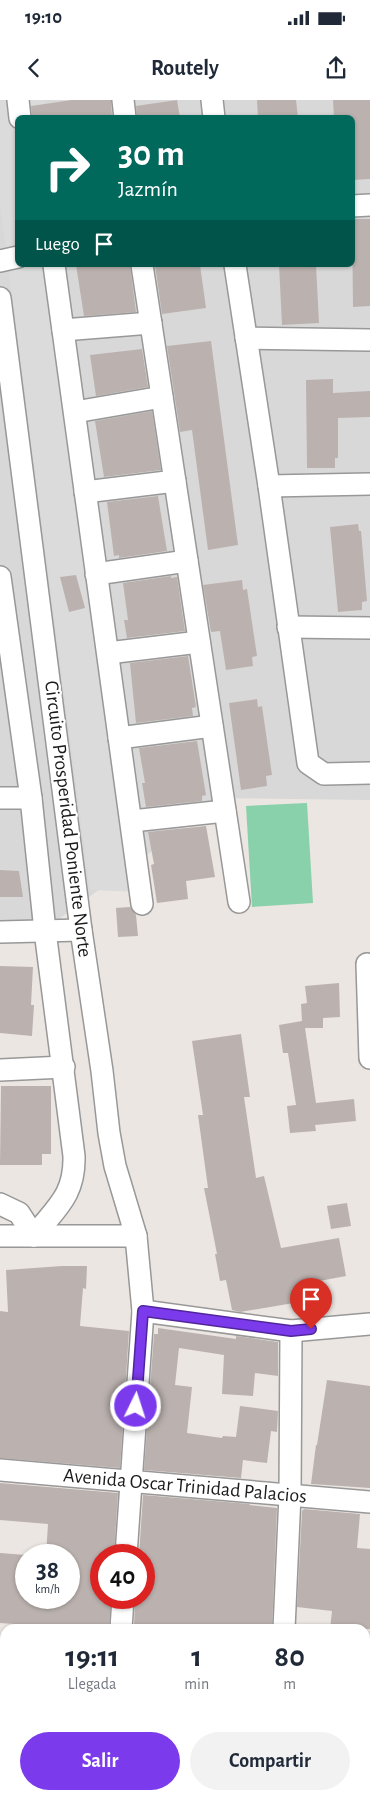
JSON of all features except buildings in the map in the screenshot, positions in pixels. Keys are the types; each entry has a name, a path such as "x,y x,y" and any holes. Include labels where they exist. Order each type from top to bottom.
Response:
{"street":[{"path":"18,100 20,115"},
{"path":"123,100 125,115"},
{"path":"212,100 214,115"},
{"path":"355,206 370,205"},
{"path":"0,261 15,258"},
{"path":"54,267 142,904"},
{"path":"142,267 239,902"},
{"path":"235,267 269,486 308,763 324,774 370,773"},
{"name":"Circuito Prosperidad Poniente Norte","path":"0,298 102,1071 108,1133 115,1166 136,1236 143,1311 127,1544"},
{"path":"63,330 151,323"},
{"path":"246,338 370,340"},
{"path":"75,412 162,397"},
{"path":"85,492 175,481"},
{"path":"269,486 370,484"},
{"path":"96,574 187,561"},
{"name":"Circuito Prosperidad Poniente Norte","path":"0,577 6,659 31,798 74,1156 74,1174 68,1194 34,1236"},
{"path":"288,627 370,628"},
{"path":"108,653 200,642"},
{"path":"119,738 212,726"},
{"path":"0,798 31,798"},
{"path":"132,821 225,811"},
{"path":"0,932 82,930"},
{"path":"367,964 370,1058"},
{"path":"0,1070 64,1067"},
{"path":"0,1204 19,1213 34,1236"},
{"path":"0,1236 136,1236"},
{"path":"143,1311 291,1331 370,1324"},
{"path":"284,1624 290,1495 291,1331"},
{"name":"Avenida Oscar Trinidad Palacios","path":"0,1470 370,1502"},
{"path":"121,1624 122,1609"}],"shaded area":[{"path":"0,100 370,100 370,800 225,798 45,929 0,927"},
{"path":"0,100 44,100 46,115 15,115 15,267 64,267 141,892 90,890 0,205"}],"green space":[{"path":"307,803 313,903 252,907 246,806"}],"route":[{"path":"136,1406 143,1311 291,1331 311,1329"}]}
